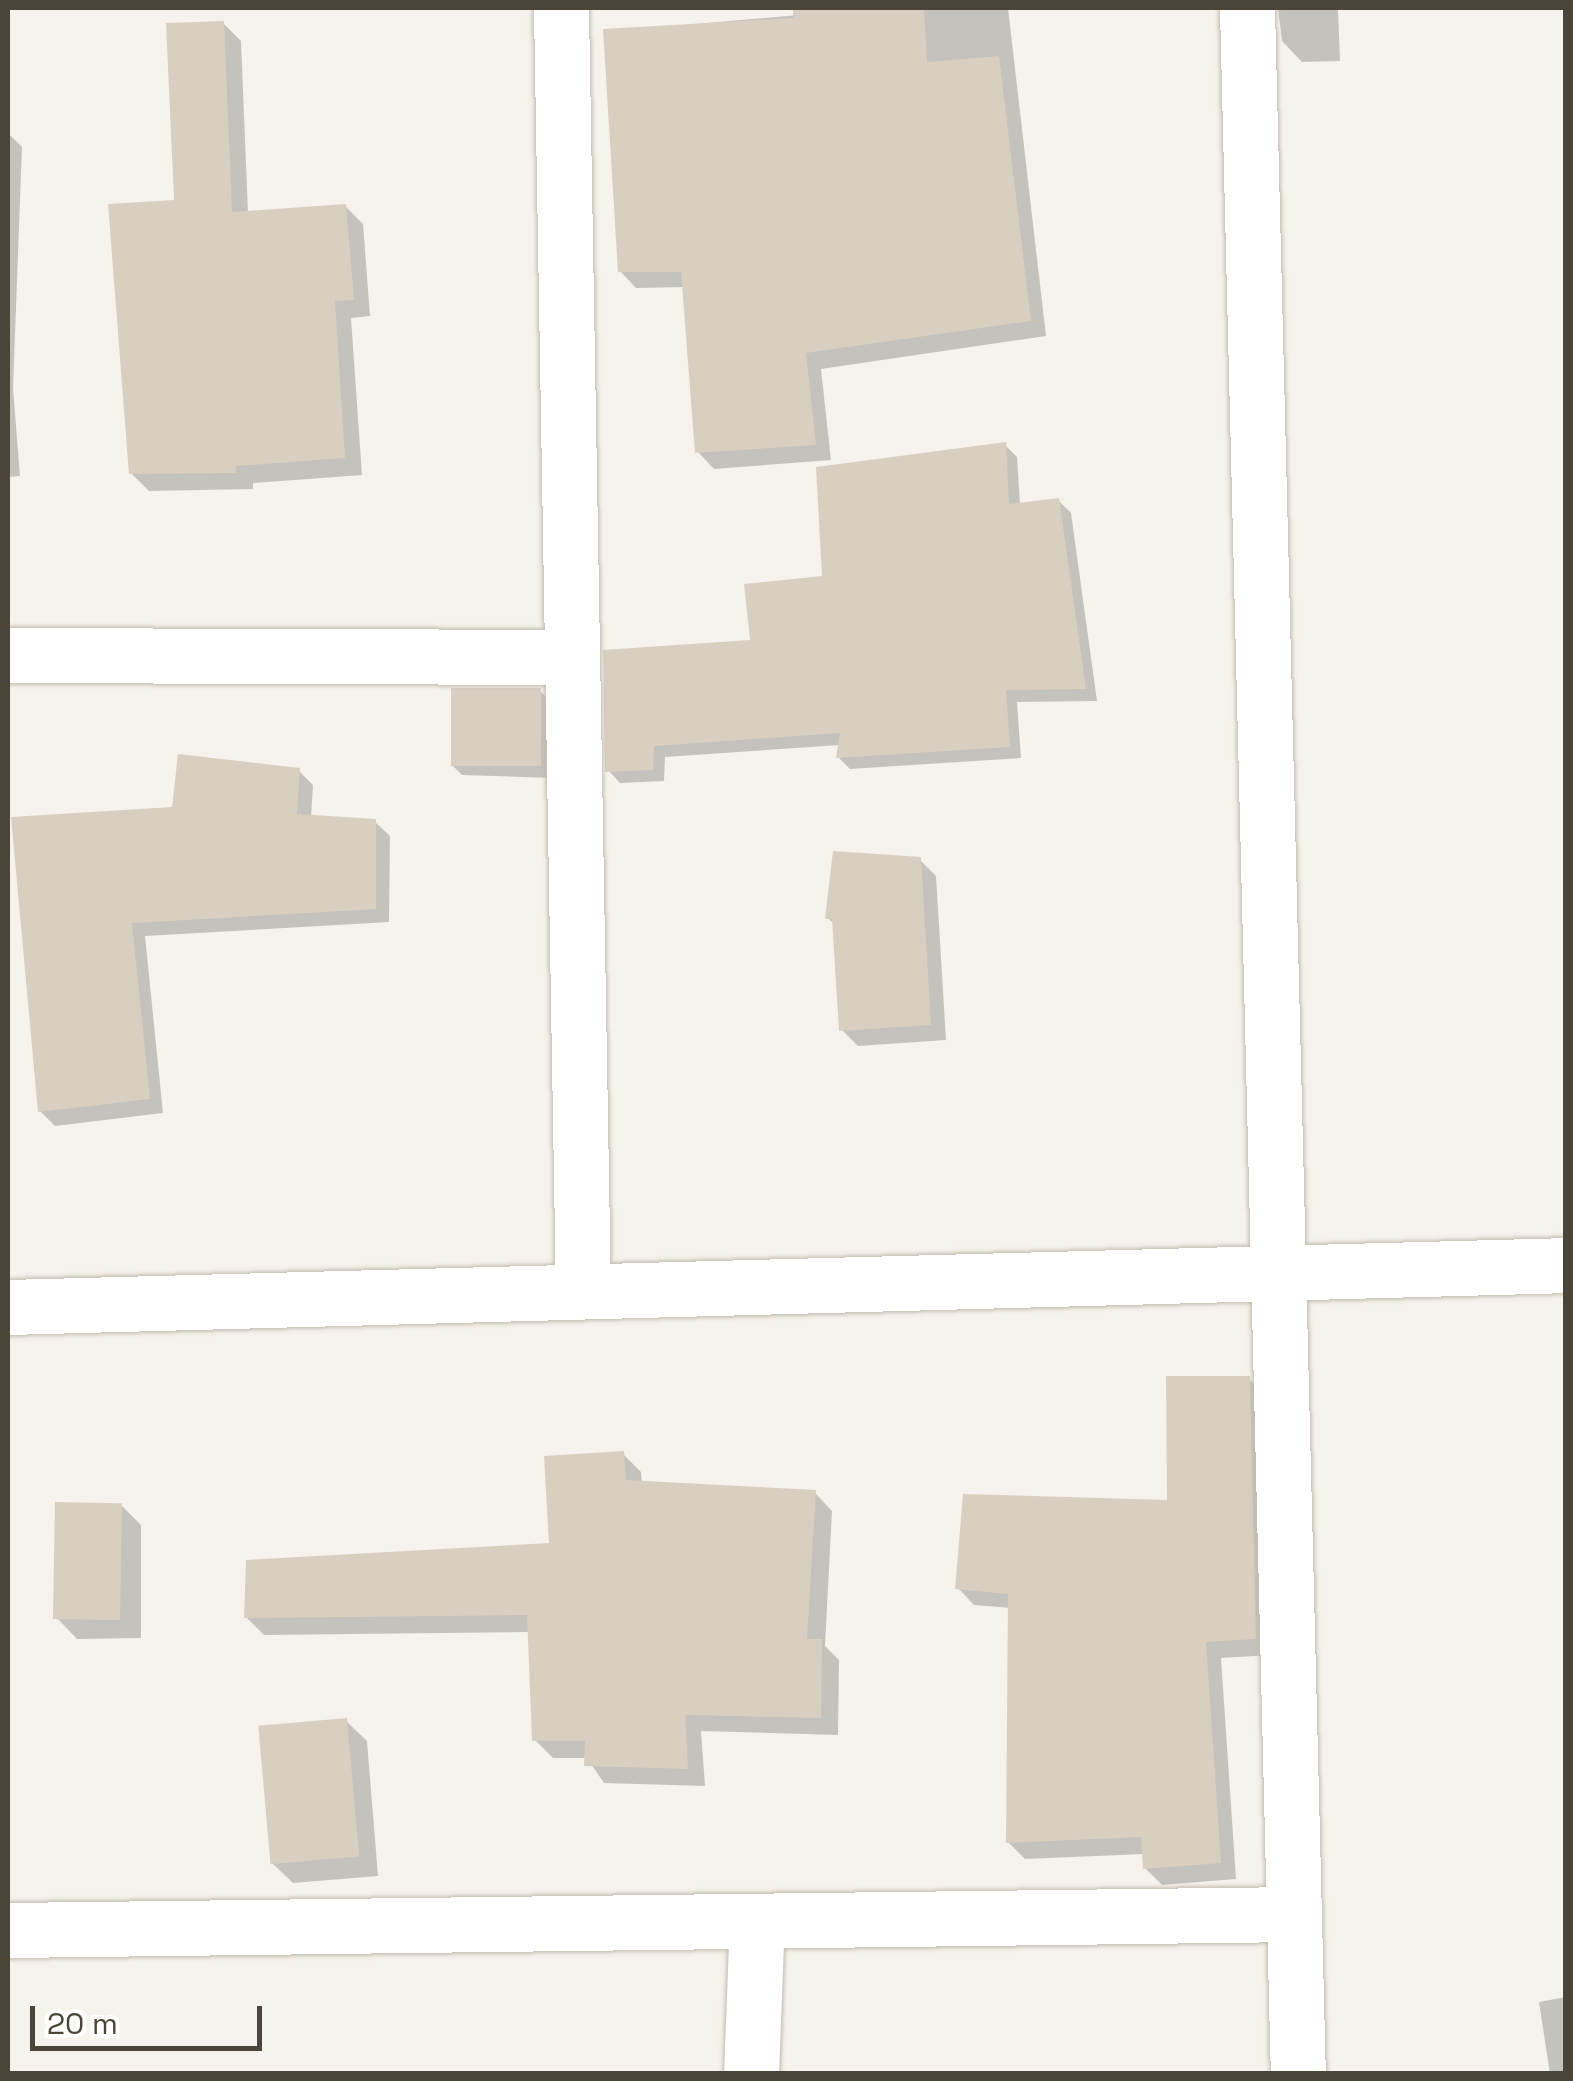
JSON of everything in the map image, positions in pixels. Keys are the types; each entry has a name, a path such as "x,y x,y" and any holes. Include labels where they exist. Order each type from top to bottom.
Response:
{"street":[{"path":"561,8 583,1289"},
{"path":"1247,8 1298,2074"},
{"path":"8,655 572,658"},
{"path":"8,1306 1278,1268 1566,1264"},
{"path":"8,1930 1294,1914"},
{"path":"750,2074 757,1921"}],"building":[{"path":"924,8 927,62 999,56 1031,321 806,353 816,445 695,453 681,272 618,272 603,29 793,18 793,9"},
{"path":"224,21 232,212 346,204 354,300 335,301 345,458 236,466 236,473 129,474 108,204 174,200 166,23"},
{"path":"1006,442 1009,504 1059,498 1086,689 1006,690 1010,747 836,758 840,733 654,746 653,770 605,772 603,650 750,640 744,584 822,576 816,467"},
{"path":"451,688 541,688 541,766 451,766"},
{"path":"178,754 300,768 297,814 376,819 376,909 132,923 150,1099 38,1112 11,817 172,807"},
{"path":"833,851 921,857 931,1025 839,1031 832,919 825,919"},
{"path":"1166,1376 1250,1376 1256,1639 1206,1642 1221,1863 1143,1869 1141,1837 1006,1843 1008,1594 955,1589 963,1494 1167,1500"},
{"path":"624,1451 626,1480 816,1490 807,1639 822,1639 821,1718 685,1715 688,1769 584,1766 585,1741 532,1741 527,1615 244,1618 246,1560 549,1543 544,1456"},
{"path":"55,1502 122,1503 120,1620 53,1619"},
{"path":"347,1718 359,1856 270,1864 258,1726"}]}
